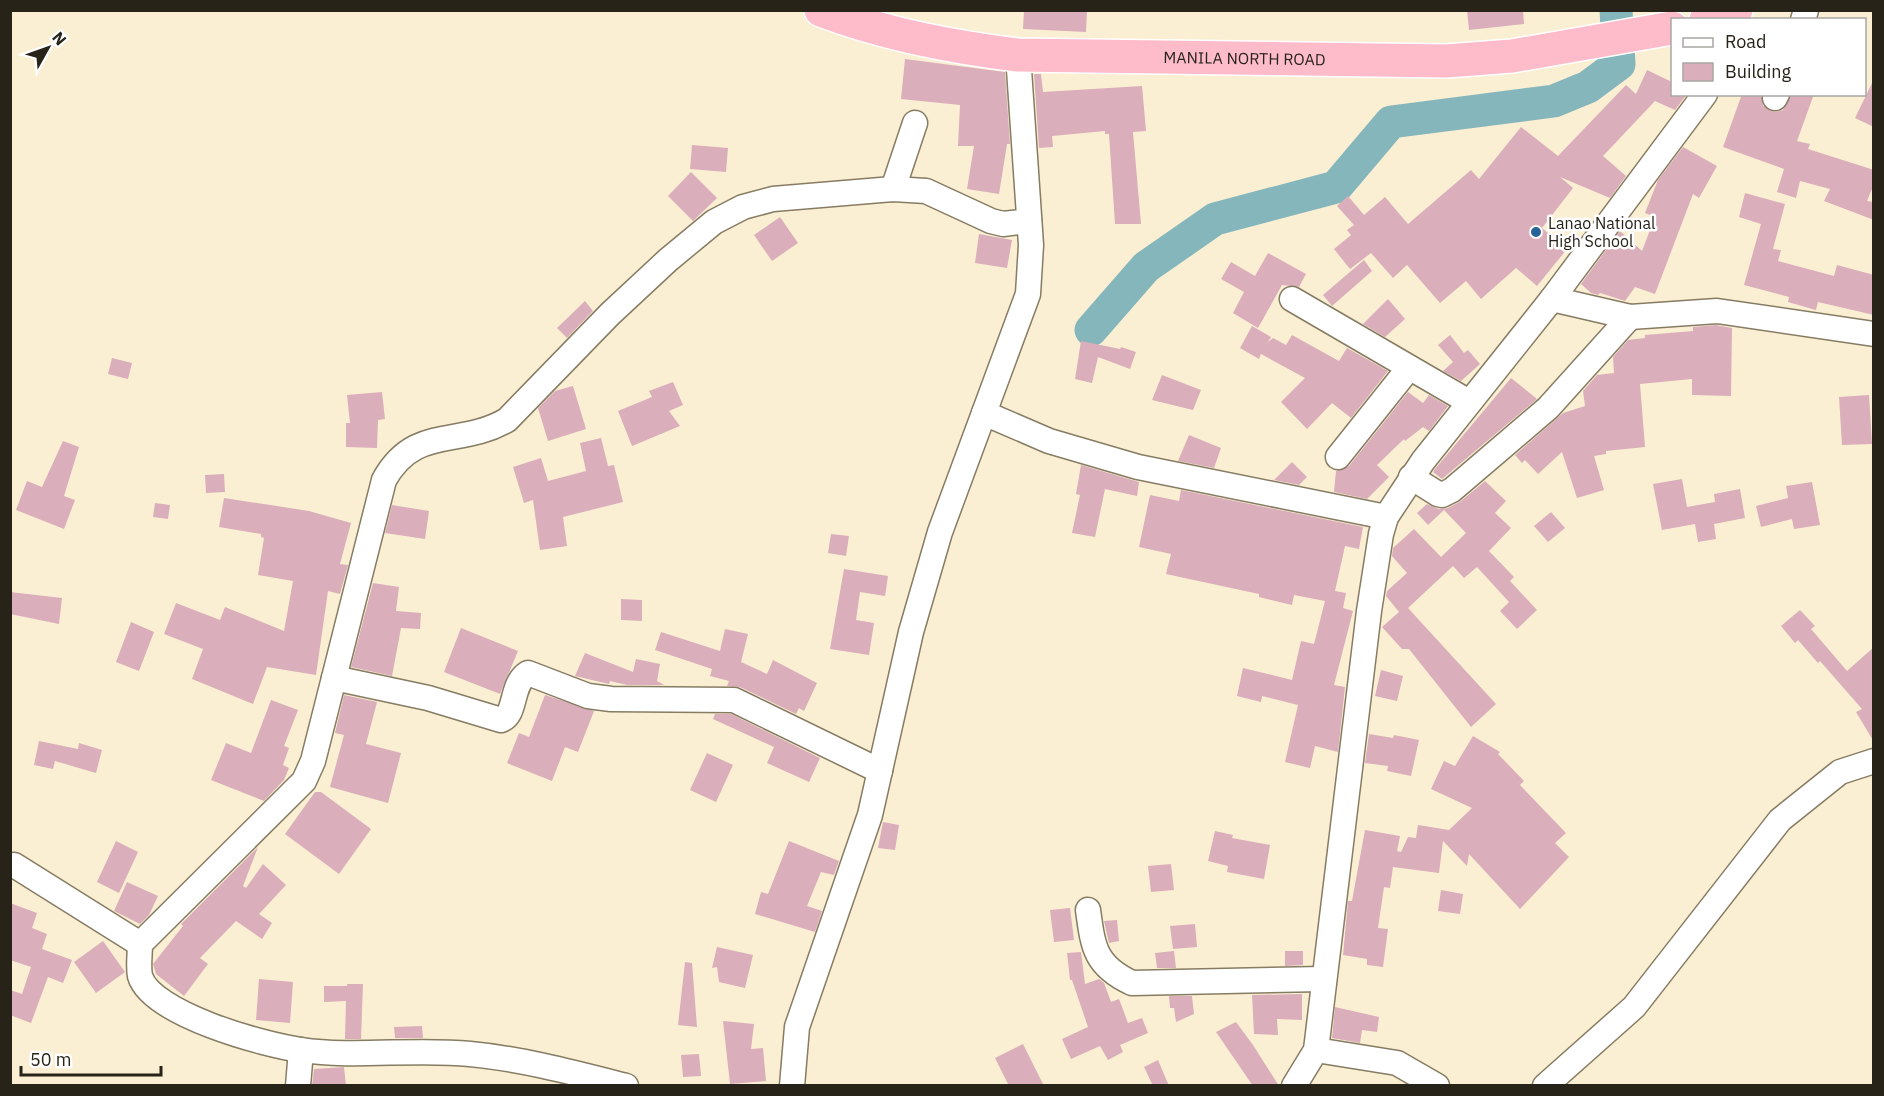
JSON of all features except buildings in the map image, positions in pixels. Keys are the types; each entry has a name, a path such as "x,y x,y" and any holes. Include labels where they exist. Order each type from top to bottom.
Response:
{"highway":[{"name":"MANILA NORTH ROAD","path":"820,10 852,22 953,47 1018,56 1446,61 1512,56 1671,28"}],"street":[{"path":"792,1086 797,1028 870,815 911,632 937,543 1028,294 1031,273 1029,221 1018,56"},
{"path":"1294,1086 1316,1050 1369,611 1381,534 1386,517 1412,477 1552,299 1704,96"},
{"path":"893,189 915,123"},
{"path":"626,1086 557,1068 468,1053 301,1050 188,1017 154,997 141,977 140,944 304,781 313,761 384,480 395,461 412,447 435,440 468,436 493,428 507,420 610,314 714,222 743,207 773,199 893,189 926,191 1003,224 1029,221"},
{"path":"1292,299 1469,402"},
{"path":"1552,299 1630,316 1716,311 1874,334"},
{"path":"1412,477 1438,494 1442,495 1452,490 1548,408 1630,316"},
{"path":"1338,458 1409,368"},
{"path":"984,413 1049,441 1138,467 1386,517"},
{"path":"334,678 428,698 501,720 509,714 519,680 528,673 588,696 611,699 734,700 880,771"},
{"path":"1545,1086 1634,1007 1756,847 1780,820 1834,776 1854,766 1874,761"},
{"path":"12,861 140,944"},
{"path":"1089,910 1096,955 1115,974 1132,983 1323,979"},
{"path":"298,1086 301,1050"},
{"path":"1316,1050 1397,1063 1437,1086"}],"waterway":[{"path":"1091,330 1146,267 1215,219 1336,187 1391,122 1554,101 1588,87 1619,64 1616,10"}],"place":[{"name":"Lanao National High School","path":"1536,232"}]}
